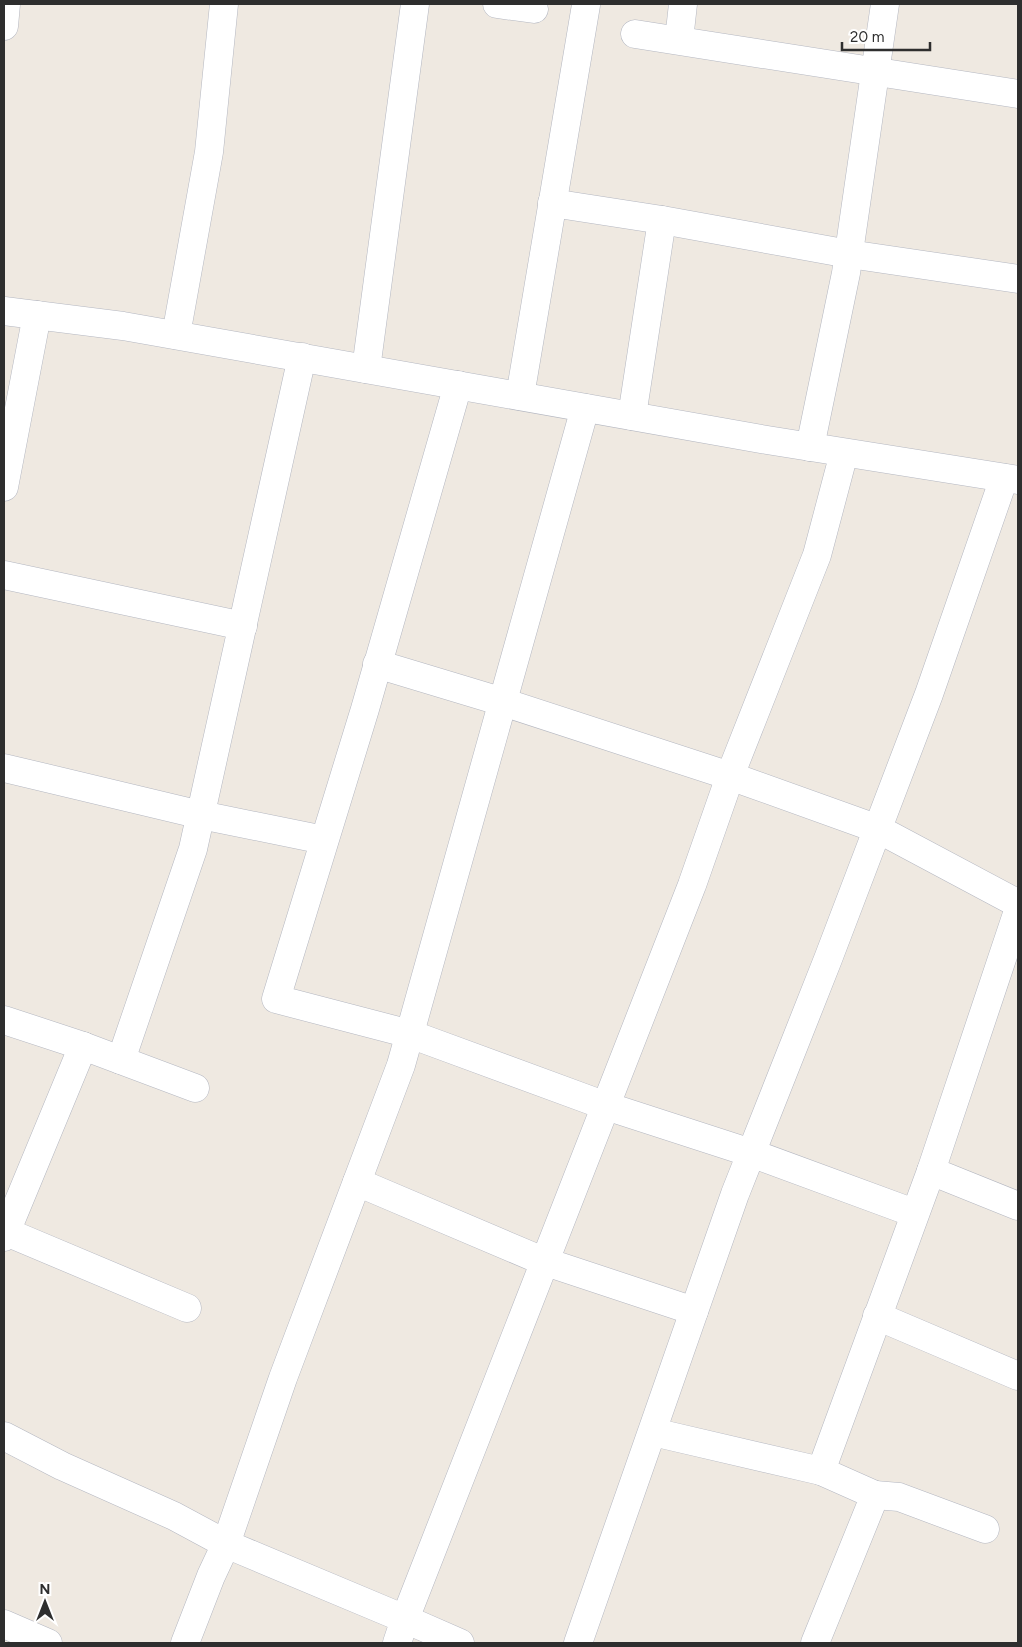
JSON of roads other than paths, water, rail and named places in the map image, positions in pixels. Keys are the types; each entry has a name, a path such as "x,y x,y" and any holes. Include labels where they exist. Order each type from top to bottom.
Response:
{"street":[{"path":"4,26 6,4"},
{"path":"176,335 210,152 224,4"},
{"path":"366,368 415,4"},
{"path":"497,4 534,9"},
{"path":"678,40 683,4"},
{"path":"810,447 849,254 885,4"},
{"path":"520,396 586,5"},
{"path":"635,34 1018,94"},
{"path":"552,203 662,220 849,254 1018,279"},
{"path":"632,416 662,220"},
{"path":"4,311 123,326 844,453 1011,479 878,829 735,1194 578,1643"},
{"path":"4,487 36,315"},
{"path":"121,1060 193,849 302,357"},
{"path":"458,385 377,664 276,999 410,1034 606,1106 751,1153 914,1213"},
{"path":"185,1643 211,1576 226,1544 283,1378 401,1065 585,408"},
{"path":"401,1631 692,885 730,776 817,555 844,453"},
{"path":"4,575 243,626"},
{"path":"377,664 503,702 730,776 878,829 1018,902"},
{"path":"4,768 200,815 324,840"},
{"path":"821,1471 930,1171 1018,911"},
{"path":"4,1020 83,1046 196,1088"},
{"path":"83,1046 4,1233 187,1308"},
{"path":"930,1171 1018,1206"},
{"path":"357,1182 545,1262 694,1311"},
{"path":"877,1316 1018,1376"},
{"path":"653,1432 821,1471 875,1495 899,1497 985,1529"},
{"path":"4,1436 62,1466 174,1516 401,1631 460,1643"},
{"path":"819,1642 875,1495"},
{"path":"4,1624 48,1643"}]}
